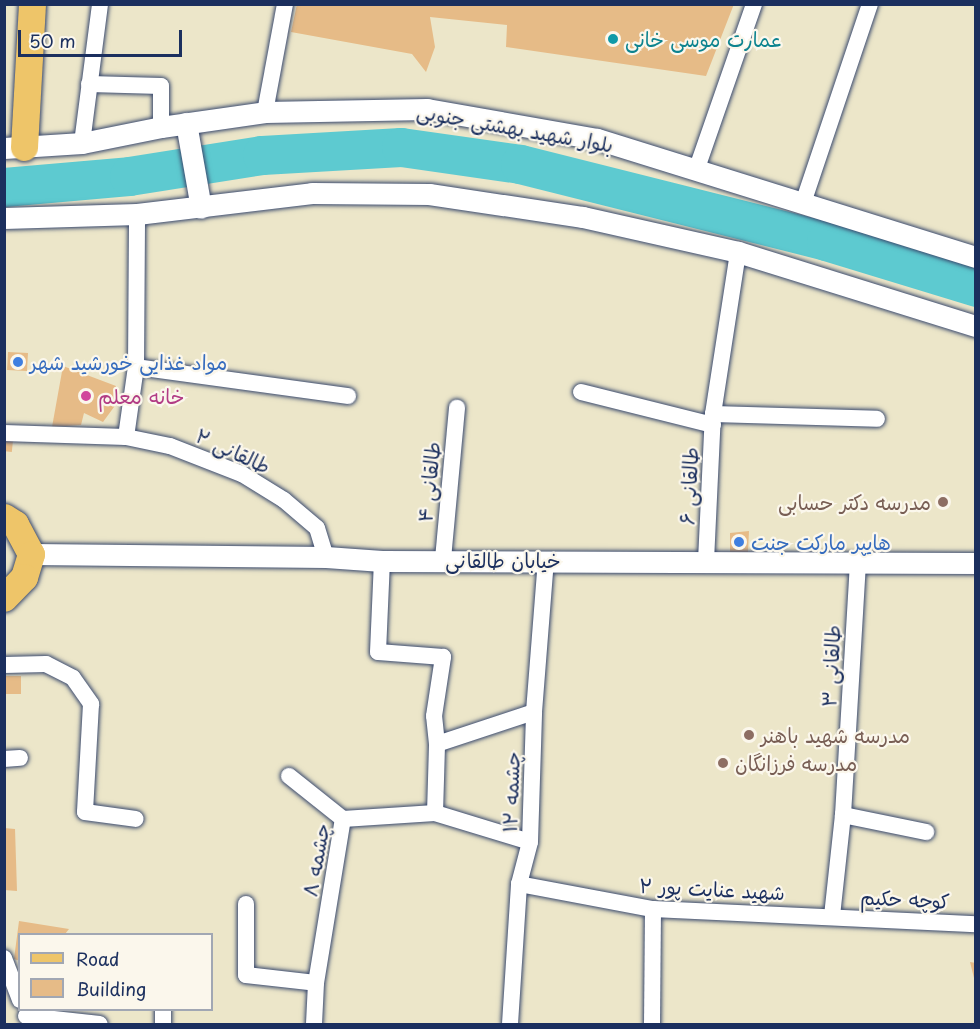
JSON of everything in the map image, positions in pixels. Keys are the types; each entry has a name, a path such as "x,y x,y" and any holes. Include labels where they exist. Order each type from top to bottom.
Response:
{"main road":[{"path":"14,148 32,4"},
{"path":"4,517 15,524 31,554 24,577 4,598"}],"street":[{"path":"82,143 100,4"},
{"path":"265,112 285,4"},
{"path":"697,168 754,4"},
{"path":"803,203 870,4"},
{"path":"89,84 160,86 161,127"},
{"name":"بلوار شهید بهشتی جنوبی","path":"14,148 82,143 161,127 265,112 428,109 597,139 697,168 975,257"},
{"path":"186,123 201,208"},
{"path":"4,218 137,214 312,193 429,194 582,217 738,252 975,326"},
{"path":"126,437 136,367 137,214"},
{"name":"طالقانی ۶","path":"706,561 713,420 738,252"},
{"path":"136,367 348,396"},
{"path":"581,392 713,420 877,419"},
{"name":"طالقانی ۴","path":"443,559 457,408"},
{"name":"طالقانی ۲","path":"4,433 126,437 170,446 242,474 284,500 317,528 326,557"},
{"name":"خیابان طالقانی","path":"31,554 326,557 382,561 443,559 975,563"},
{"name":"چشمه ۱۲","path":"510,1024 519,884 530,842 534,712 546,560"},
{"path":"382,561 378,652 443,657 434,716 437,744 435,813 530,842"},
{"name":"طالقانی ۳","path":"832,916 843,815 858,562"},
{"path":"4,665 46,664 73,678 91,704 85,812 136,819"},
{"path":"437,744 534,712"},
{"path":"289,776 343,819"},
{"name":"چشمه ۸","path":"314,1024 316,983 343,819 435,813"},
{"path":"843,815 926,832"},
{"name":"شهید عنایت پور ۲","path":"519,884 653,909 832,916"},
{"path":"246,904 246,975 316,983"},
{"path":"652,1024 653,909"},
{"name":"کوچه حکیم","path":"832,916 975,924"},
{"path":"4,958 18,995"},
{"path":"26,1017 100,1024"}],"building":[{"name":"عمارت موسی خانی","path":"297,4 734,4 706,76 506,47 507,25 430,17 435,47 426,72 412,54 291,32"},
{"name":"مواد غذایی خورشید شهر","path":"8,352 28,353 27,371 7,370"},
{"name":"خانه معلم","path":"63,366 116,386 114,407 103,422 84,413 81,425 52,427"},
{"path":"4,440 13,441 12,452 4,451"},
{"name":"هایپر مارکت جنت","path":"749,531 748,552 730,552 730,533"},
{"path":"4,676 21,676 21,694 4,694"},
{"path":"4,828 15,829 17,891 4,890"},
{"path":"19,921 69,929 66,933 18,933 18,960 14,959"},
{"path":"970,962 976,963 976,982 975,982"}],"waterway":[{"path":"4,187 129,176 262,155 401,147 520,164 826,241 976,287"}],"place":[{"name":"عمارت موسی خانی","path":"613,39"},
{"name":"مواد غذایی خورشید شهر","path":"18,362"},
{"name":"خانه معلم","path":"86,396"},
{"name":"مدرسه دکتر حسابی","path":"943,502"},
{"name":"هایپر مارکت جنت","path":"739,542"},
{"name":"مدرسه شهید باهنر","path":"749,735"},
{"name":"مدرسه فرزانگان","path":"723,763"}]}
